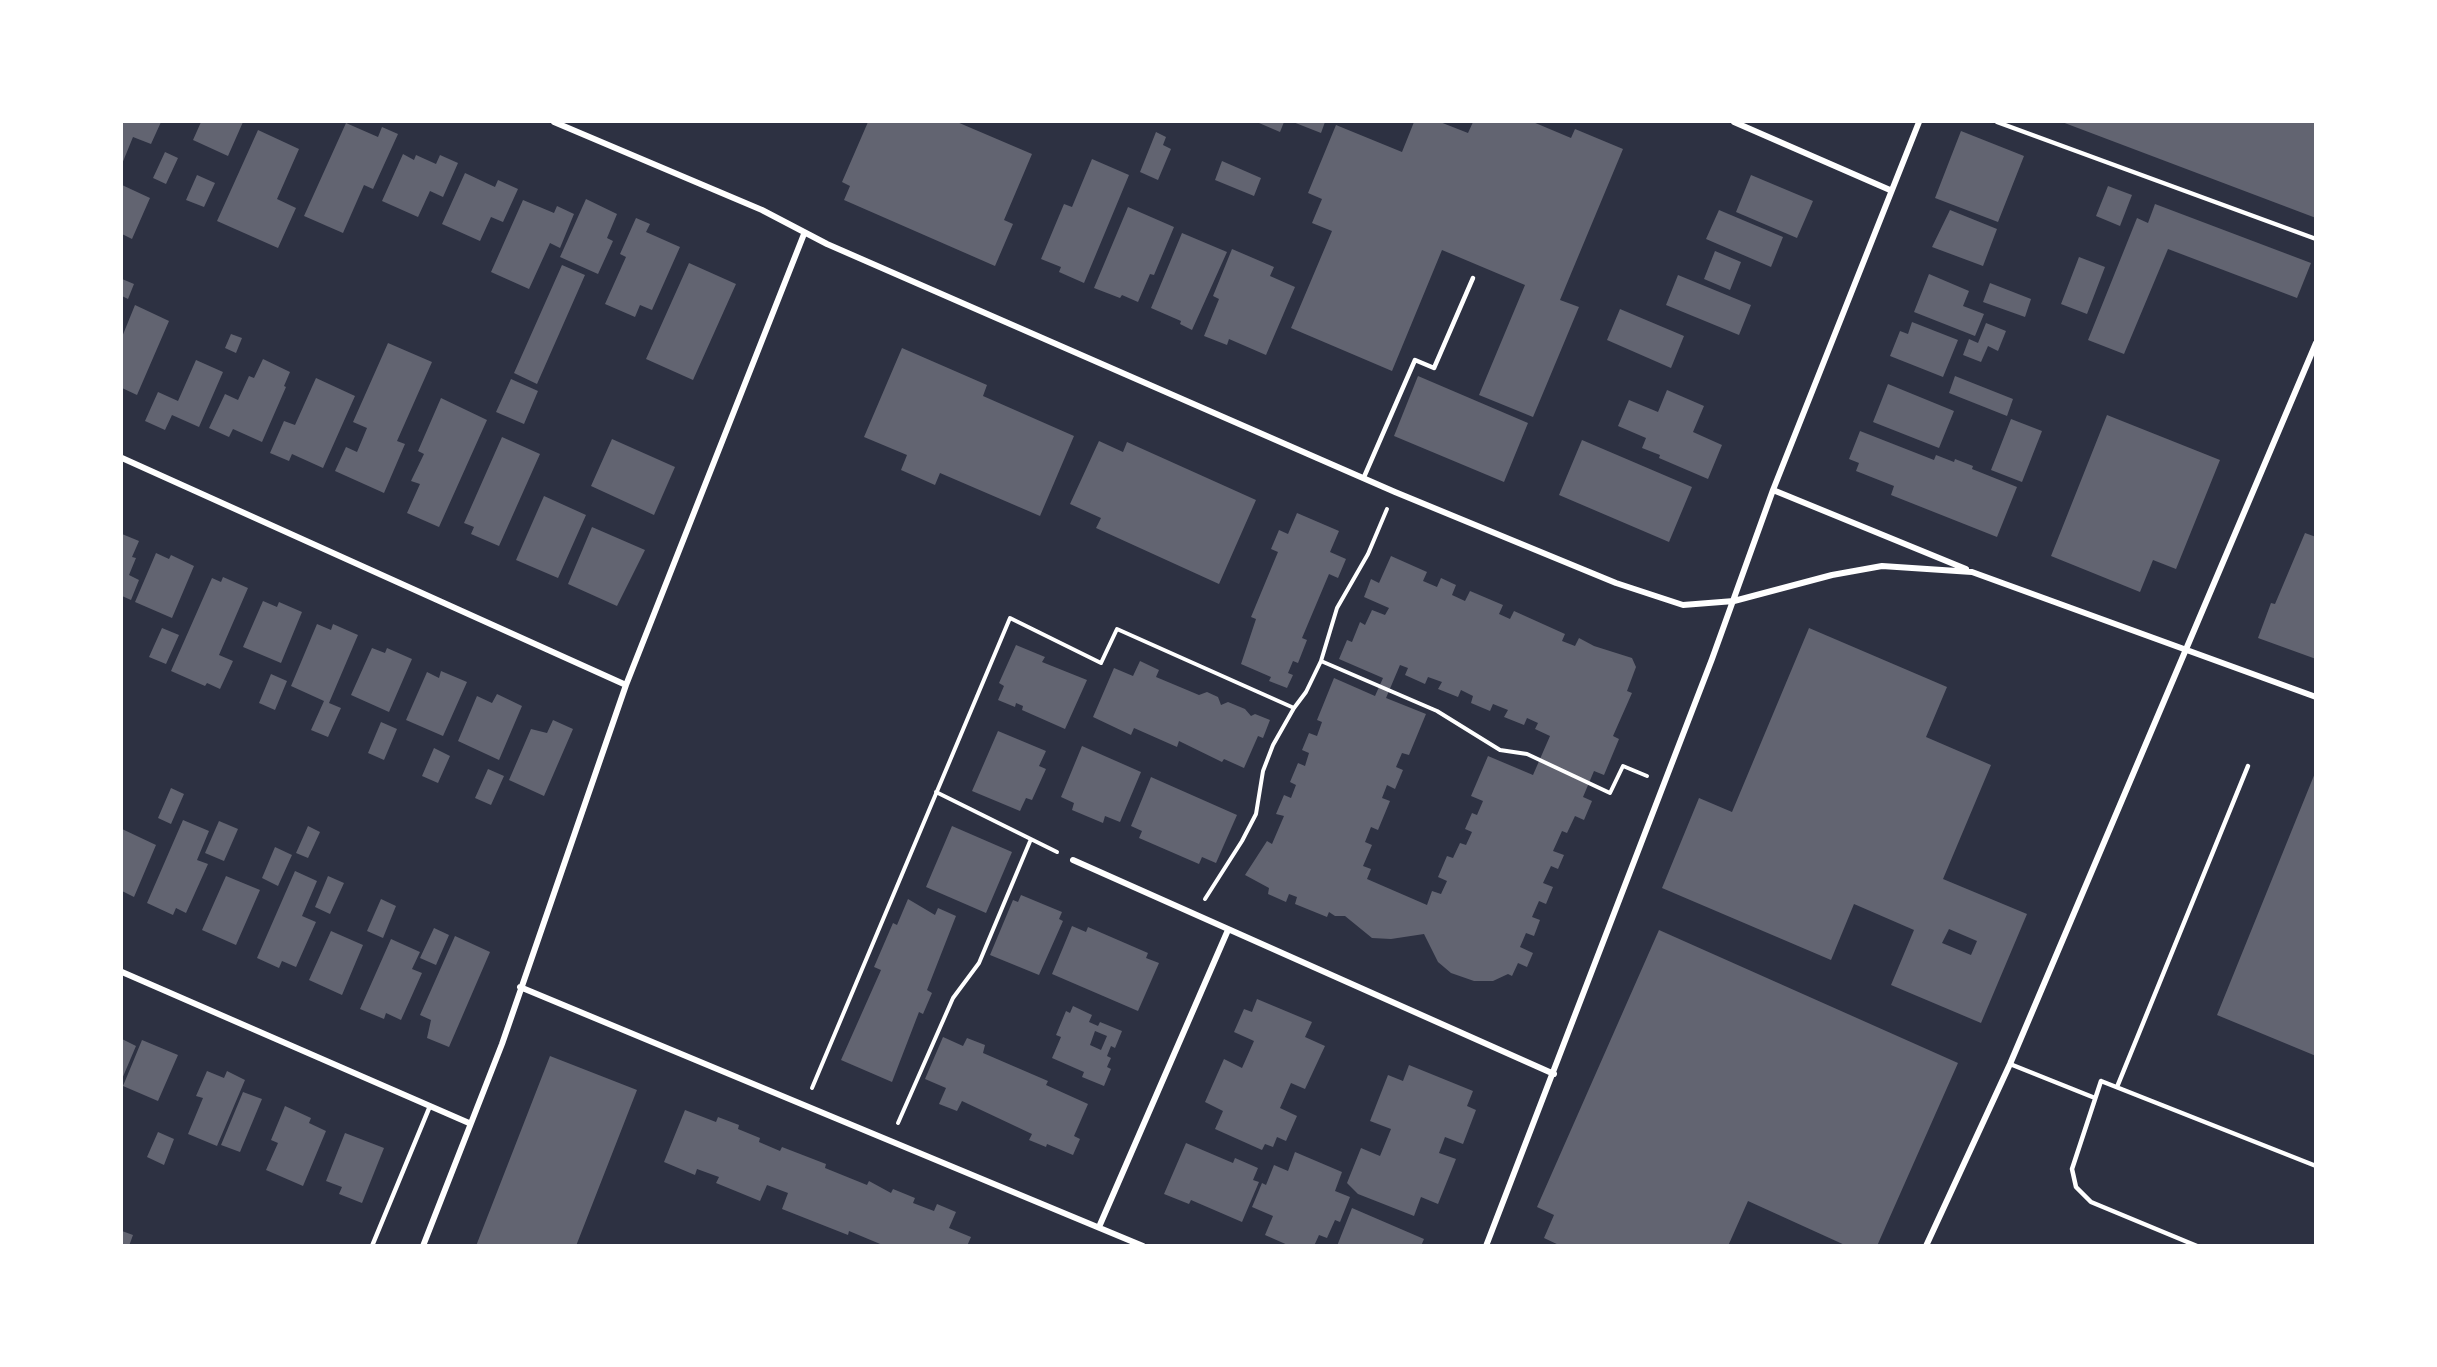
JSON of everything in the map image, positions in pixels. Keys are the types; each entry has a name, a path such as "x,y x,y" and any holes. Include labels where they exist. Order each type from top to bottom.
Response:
{"street":[{"path":"554,122 762,210 804,234 1395,492 1616,583 1683,605 1734,601 1832,575 1882,566 1972,572"},
{"path":"1734,122 1890,190"},
{"path":"1486,1245 1554,1074 1734,601 1773,490 1890,190 1919,122"},
{"path":"423,1245 455,1167 469,1123 502,1044 626,685 804,234"},
{"path":"1926,1245 2010,1064 2316,343"},
{"path":"122,459 626,685"},
{"path":"1773,490 1972,572 2316,697"},
{"path":"1073,860 1554,1074"},
{"path":"1099,1227 1228,930"},
{"path":"122,972 469,1123"},
{"path":"520,987 1143,1245"}],"lane":[{"path":"1997,122 2316,239"},
{"path":"1364,477 1415,360 1434,368 1473,278"},
{"path":"2117,1087 2248,766"},
{"path":"2010,1064 2095,1098"},
{"path":"2197,1245 2091,1202 2076,1187 2072,1169 2101,1080 2316,1166"},
{"path":"372,1245 430,1106"}],"path":[{"path":"1196,915 1256,814 1263,771 1273,745 1306,692 1321,661 1337,608 1368,554 1395,492"},
{"path":"805,1105 1010,618 1101,663 1117,629 1294,708"},
{"path":"1321,661 1437,711 1500,750 1527,754 1610,793 1623,766 1664,783"},
{"path":"936,792 1073,860"},
{"path":"890,1140 953,998 979,963 1031,839"}],"building":[{"path":"122,122 161,122 151,144 133,137 122,164"},
{"path":"201,122 243,122 228,156 193,140"},
{"path":"868,122 957,122 1032,154 1004,220 1013,224 995,266 844,200 850,186 842,182"},
{"path":"1260,122 1284,122 1280,132"},
{"path":"1293,122 1325,122 1321,133"},
{"path":"1414,122 1440,122 1468,133 1473,122 1533,122 1571,138 1575,129 1623,149 1560,300 1579,307 1533,417 1479,395 1525,285 1442,250 1392,371 1291,328 1332,231 1312,223 1322,199 1308,193 1336,125 1402,152"},
{"path":"2062,122 2316,122 2316,218"},
{"path":"346,123 378,137 382,127 398,134 373,189 364,185 343,233 304,216"},
{"path":"258,130 299,149 277,199 296,208 278,248 217,221"},
{"path":"1961,131 2024,156 1998,222 1935,198"},
{"path":"1156,132 1166,137 1163,145 1171,149 1158,180 1140,172"},
{"path":"165,152 178,158 166,184 153,178"},
{"path":"403,154 414,160 416,155 436,164 440,155 458,163 443,197 430,191 418,217 382,201"},
{"path":"1092,159 1129,175 1084,283 1059,272 1061,267 1041,259 1064,204 1072,207"},
{"path":"1222,161 1261,178 1254,196 1215,180"},
{"path":"465,173 495,187 498,180 518,189 503,222 491,217 480,241 442,224"},
{"path":"197,175 215,183 204,207 186,200"},
{"path":"1751,175 1813,201 1797,238 1736,212"},
{"path":"122,185 150,198 132,239 122,234"},
{"path":"2108,186 2132,195 2120,226 2096,216"},
{"path":"586,199 617,214 607,238 613,241 598,274 560,257"},
{"path":"523,200 554,213 557,206 574,214 560,248 550,243 529,289 491,272"},
{"path":"2155,204 2311,263 2297,298 2168,249 2124,354 2088,340 2137,218 2148,223"},
{"path":"1128,207 1174,227 1154,275 1150,274 1138,302 1122,295 1120,298 1094,288"},
{"path":"1719,210 1783,237 1771,267 1706,239"},
{"path":"1950,210 1997,229 1983,266 1932,247"},
{"path":"636,218 650,224 646,232 680,247 652,310 640,305 635,317 605,304 626,257 620,254"},
{"path":"1182,233 1227,252 1192,330 1180,324 1181,321 1151,308"},
{"path":"1232,249 1274,267 1270,276 1295,287 1266,355 1229,339 1227,345 1204,336 1219,299 1213,296"},
{"path":"1715,251 1741,262 1730,290 1704,279"},
{"path":"2079,257 2105,267 2087,314 2061,304"},
{"path":"689,263 736,284 693,380 646,359"},
{"path":"562,265 585,275 537,384 514,373"},
{"path":"1929,274 1969,291 1963,306 1984,314 1975,336 1914,312"},
{"path":"1678,275 1751,305 1739,335 1666,305"},
{"path":"122,279 134,284 128,299 122,296"},
{"path":"1990,283 2031,299 2025,317 1983,302"},
{"path":"135,305 169,321 137,395 122,388 122,337"},
{"path":"1620,309 1684,336 1671,368 1607,340"},
{"path":"1912,322 1958,340 1943,377 1890,356 1900,331 1908,334"},
{"path":"1986,323 2006,331 1998,351 1988,346 1981,362 1963,355 1969,339 1978,343"},
{"path":"231,334 242,338 236,353 225,348"},
{"path":"388,343 432,362 397,441 405,444 384,493 335,471 346,447 357,452 367,428 353,422"},
{"path":"902,348 987,385 983,396 1074,436 1040,516 940,473 935,485 901,470 907,455 864,437"},
{"path":"263,359 290,372 284,386 286,387 262,442 233,429 229,437 209,428 225,394 238,400 249,376 254,378"},
{"path":"196,360 223,372 199,427 172,415 165,430 145,421 158,392 178,401"},
{"path":"1418,376 1528,423 1504,482 1394,436"},
{"path":"1955,376 2013,399 2007,416 1949,393"},
{"path":"316,378 355,396 323,468 292,454 289,461 270,453 284,421 295,425"},
{"path":"511,379 538,391 524,424 496,412"},
{"path":"1888,384 1954,411 1939,448 1873,422"},
{"path":"1667,390 1704,406 1693,432 1722,445 1708,479 1659,458 1660,455 1642,448 1646,438 1618,426 1629,400 1658,412"},
{"path":"441,398 487,420 439,527 407,513 420,484 411,481 424,454 418,451"},
{"path":"2107,415 2220,460 2176,569 2153,560 2140,592 2051,556"},
{"path":"2011,419 2042,431 2022,482 1991,470"},
{"path":"1860,431 1934,460 1936,455 1954,462 1955,459 1973,466 1972,469 2017,487 1997,537 1891,495 1894,486 1856,471 1859,463 1849,459"},
{"path":"502,437 540,454 499,546 471,534 474,527 464,523"},
{"path":"612,439 675,467 654,515 591,486"},
{"path":"1582,440 1692,487 1669,542 1559,495"},
{"path":"1099,441 1123,452 1127,442 1256,500 1219,584 1096,528 1101,518 1070,504"},
{"path":"544,496 586,515 558,578 516,560"},
{"path":"1297,513 1339,531 1330,552 1346,559 1338,578 1329,574 1302,638 1307,640 1298,663 1293,661 1288,673 1293,675 1287,688 1269,681 1271,677 1241,664 1256,619 1251,617 1278,552 1271,549 1279,530 1288,534"},
{"path":"592,527 645,550 617,606 568,584"},
{"path":"2305,533 2316,537 2316,659 2258,638 2271,603 2275,604"},
{"path":"122,534 139,541 132,557 136,558 129,575 139,580 131,600 122,596"},
{"path":"156,553 169,559 171,555 194,566 172,618 135,602"},
{"path":"1391,556 1427,572 1423,581 1437,587 1441,578 1456,585 1452,595 1465,601 1470,591 1503,605 1499,614 1510,619 1514,611 1565,634 1562,641 1575,646 1579,638 1594,646 1632,658 1636,667 1627,691 1632,693 1613,736 1619,739 1604,775 1594,771 1583,797 1592,801 1584,820 1575,816 1567,833 1562,831 1553,851 1564,855 1558,869 1551,866 1543,883 1553,887 1546,904 1539,901 1532,917 1540,920 1534,936 1526,933 1520,947 1533,953 1527,967 1518,963 1512,976 1508,974 1493,981 1474,981 1451,973 1438,962 1424,934 1391,939 1372,938 1345,916 1335,916 1329,912 1327,917 1295,904 1297,897 1289,894 1286,902 1268,894 1269,888 1245,875 1267,841 1272,844 1284,816 1276,814 1284,795 1291,798 1296,785 1290,782 1298,763 1305,766 1309,753 1302,750 1309,733 1317,736 1322,722 1317,720 1334,678 1375,696 1383,678 1339,659 1347,640 1352,642 1360,622 1365,625 1372,610 1385,615 1389,608 1364,597 1371,579 1379,583","holes":["1400,665 1408,668 1405,675 1425,684 1428,677 1442,682 1438,689 1458,697 1461,690 1473,696 1471,703 1490,711 1493,704 1508,710 1504,717 1524,725 1527,718 1538,723 1535,729 1550,736 1533,775 1488,756 1471,796 1483,801 1477,815 1472,813 1465,829 1472,832 1466,845 1460,843 1453,858 1447,856 1438,877 1447,881 1441,894 1432,891 1427,905 1367,879 1371,869 1363,866 1372,845 1365,842 1371,827 1378,830 1390,801 1382,798 1387,785 1395,789 1403,770 1396,767 1402,753 1409,755 1426,714 1386,698"]},
{"path":"223,577 248,588 219,655 233,661 220,689 207,683 205,686 171,671 212,578 221,582"},
{"path":"263,601 277,607 279,602 302,612 281,663 243,647"},
{"path":"317,624 331,630 333,624 358,635 329,703 341,708 328,737 311,730 324,701 291,686"},
{"path":"162,628 179,635 166,664 149,657"},
{"path":"1809,628 1947,687 1926,737 1991,765 1943,879 2027,914 1981,1023 1891,985 1914,930 1854,904 1831,960 1662,888 1699,798 1732,812","holes":["1949,929 1977,941 1971,955 1942,943"]},
{"path":"1016,645 1045,657 1042,662 1087,680 1065,729 1022,710 1023,706 1016,703 1015,707 998,700 1004,686 999,683"},
{"path":"372,648 385,653 387,648 412,659 389,712 351,695"},
{"path":"1140,661 1159,670 1156,677 1199,695 1207,692 1218,697 1221,705 1228,702 1245,709 1251,716 1255,714 1270,720 1263,738 1258,736 1244,768 1224,759 1222,762 1179,741 1177,747 1134,728 1131,735 1093,717 1114,668 1133,676"},
{"path":"441,671 467,682 443,736 406,720 427,672 439,678"},
{"path":"271,674 287,681 275,710 259,703"},
{"path":"497,694 522,706 499,760 458,741 477,696 492,703"},
{"path":"553,720 573,729 544,796 509,780 531,729 547,733"},
{"path":"381,722 397,729 384,760 368,753"},
{"path":"998,731 1046,751 1039,766 1046,769 1032,800 1026,798 1020,811 972,791"},
{"path":"1082,746 1141,772 1120,822 1105,816 1103,823 1072,810 1074,803 1061,797"},
{"path":"434,748 450,756 438,783 422,776"},
{"path":"488,769 504,776 491,805 475,798"},
{"path":"2316,773 2316,1056 2217,1015"},
{"path":"1151,777 1237,815 1216,863 1202,857 1199,864 1139,838 1142,831 1131,826"},
{"path":"171,788 184,794 171,824 158,818"},
{"path":"183,820 209,831 197,860 208,864 186,913 176,908 173,915 147,903"},
{"path":"219,821 238,829 224,861 205,853"},
{"path":"308,826 320,832 308,858 296,853"},
{"path":"952,826 1012,852 986,913 926,887"},
{"path":"122,829 156,845 134,897 122,891"},
{"path":"275,847 292,855 278,886 262,878"},
{"path":"295,871 317,881 302,916 316,922 296,967 282,961 279,968 257,958"},
{"path":"226,876 260,890 236,945 202,930"},
{"path":"328,876 344,883 330,914 315,907"},
{"path":"1021,895 1062,912 1059,919 1063,921 1039,975 990,955 1013,900 1018,902"},
{"path":"381,899 396,906 383,938 367,931"},
{"path":"908,899 935,915 938,908 956,916 927,990 932,993 923,1014 919,1012 892,1082 841,1060 881,970 874,967 893,923 897,925"},
{"path":"1072,926 1086,932 1088,927 1148,953 1146,958 1159,963 1138,1011 1052,974"},
{"path":"434,928 449,935 436,965 420,958"},
{"path":"1659,930 1958,1063 1877,1246 1847,1246 1748,1201 1728,1246 1561,1246 1544,1238 1554,1215 1537,1207"},
{"path":"331,931 363,945 342,995 309,980"},
{"path":"455,936 490,952 449,1047 427,1038 431,1020 420,1015"},
{"path":"391,939 420,952 412,969 422,973 401,1020 386,1013 384,1019 360,1009"},
{"path":"1257,999 1312,1022 1305,1037 1325,1046 1305,1089 1291,1083 1280,1108 1297,1116 1286,1141 1277,1137 1273,1147 1265,1144 1262,1150 1215,1129 1223,1111 1205,1102 1224,1059 1242,1068 1254,1041 1234,1032 1244,1009 1252,1012"},
{"path":"1073,1006 1092,1015 1089,1022 1098,1026 1100,1022 1122,1031 1115,1048 1111,1046 1107,1056 1111,1058 1107,1067 1111,1069 1104,1086 1082,1077 1084,1072 1052,1058 1061,1037 1056,1035 1066,1011 1070,1013","holes":["1095,1031 1107,1036 1101,1050 1090,1045"]},
{"path":"943,1037 963,1046 967,1038 985,1045 983,1053 1048,1081 1046,1085 1088,1104 1074,1136 1080,1139 1073,1155 1047,1144 1046,1147 1029,1140 1032,1134 962,1101 957,1111 939,1104 946,1088 925,1079"},
{"path":"122,1039 136,1046 122,1079"},
{"path":"142,1040 178,1055 158,1101 123,1086"},
{"path":"550,1056 637,1090 576,1246 476,1246"},
{"path":"1409,1065 1473,1091 1467,1106 1476,1110 1463,1144 1445,1137 1439,1153 1456,1159 1438,1204 1421,1197 1414,1216 1358,1194 1347,1183 1361,1148 1380,1156 1391,1129 1370,1121 1388,1075 1403,1081"},
{"path":"207,1071 224,1078 227,1071 245,1080 217,1146 188,1134 203,1098 196,1096"},
{"path":"243,1092 262,1099 240,1152 221,1145"},
{"path":"285,1106 311,1118 309,1123 326,1131 303,1186 266,1170 278,1143 271,1140"},
{"path":"685,1110 716,1122 718,1117 739,1125 738,1129 760,1138 759,1142 780,1151 782,1147 826,1164 825,1168 867,1185 869,1181 891,1193 893,1189 915,1198 913,1203 934,1211 937,1204 956,1212 949,1228 971,1237 967,1246 885,1246 849,1231 848,1235 782,1209 788,1193 767,1185 760,1201 716,1183 719,1177 697,1169 695,1175 664,1162"},
{"path":"158,1132 174,1139 164,1165 147,1157"},
{"path":"345,1133 384,1148 362,1203 339,1194 342,1187 326,1181"},
{"path":"1186,1143 1233,1163 1235,1158 1258,1168 1253,1180 1259,1182 1242,1222 1191,1200 1189,1204 1164,1194"},
{"path":"1295,1152 1342,1172 1335,1191 1350,1197 1340,1222 1335,1220 1327,1238 1319,1235 1314,1246 1290,1246 1265,1235 1273,1216 1252,1207 1262,1183 1266,1185 1274,1165 1288,1171"},
{"path":"1352,1208 1424,1239 1421,1246 1337,1246"},
{"path":"122,1231 133,1235 129,1246 122,1246"}]}
